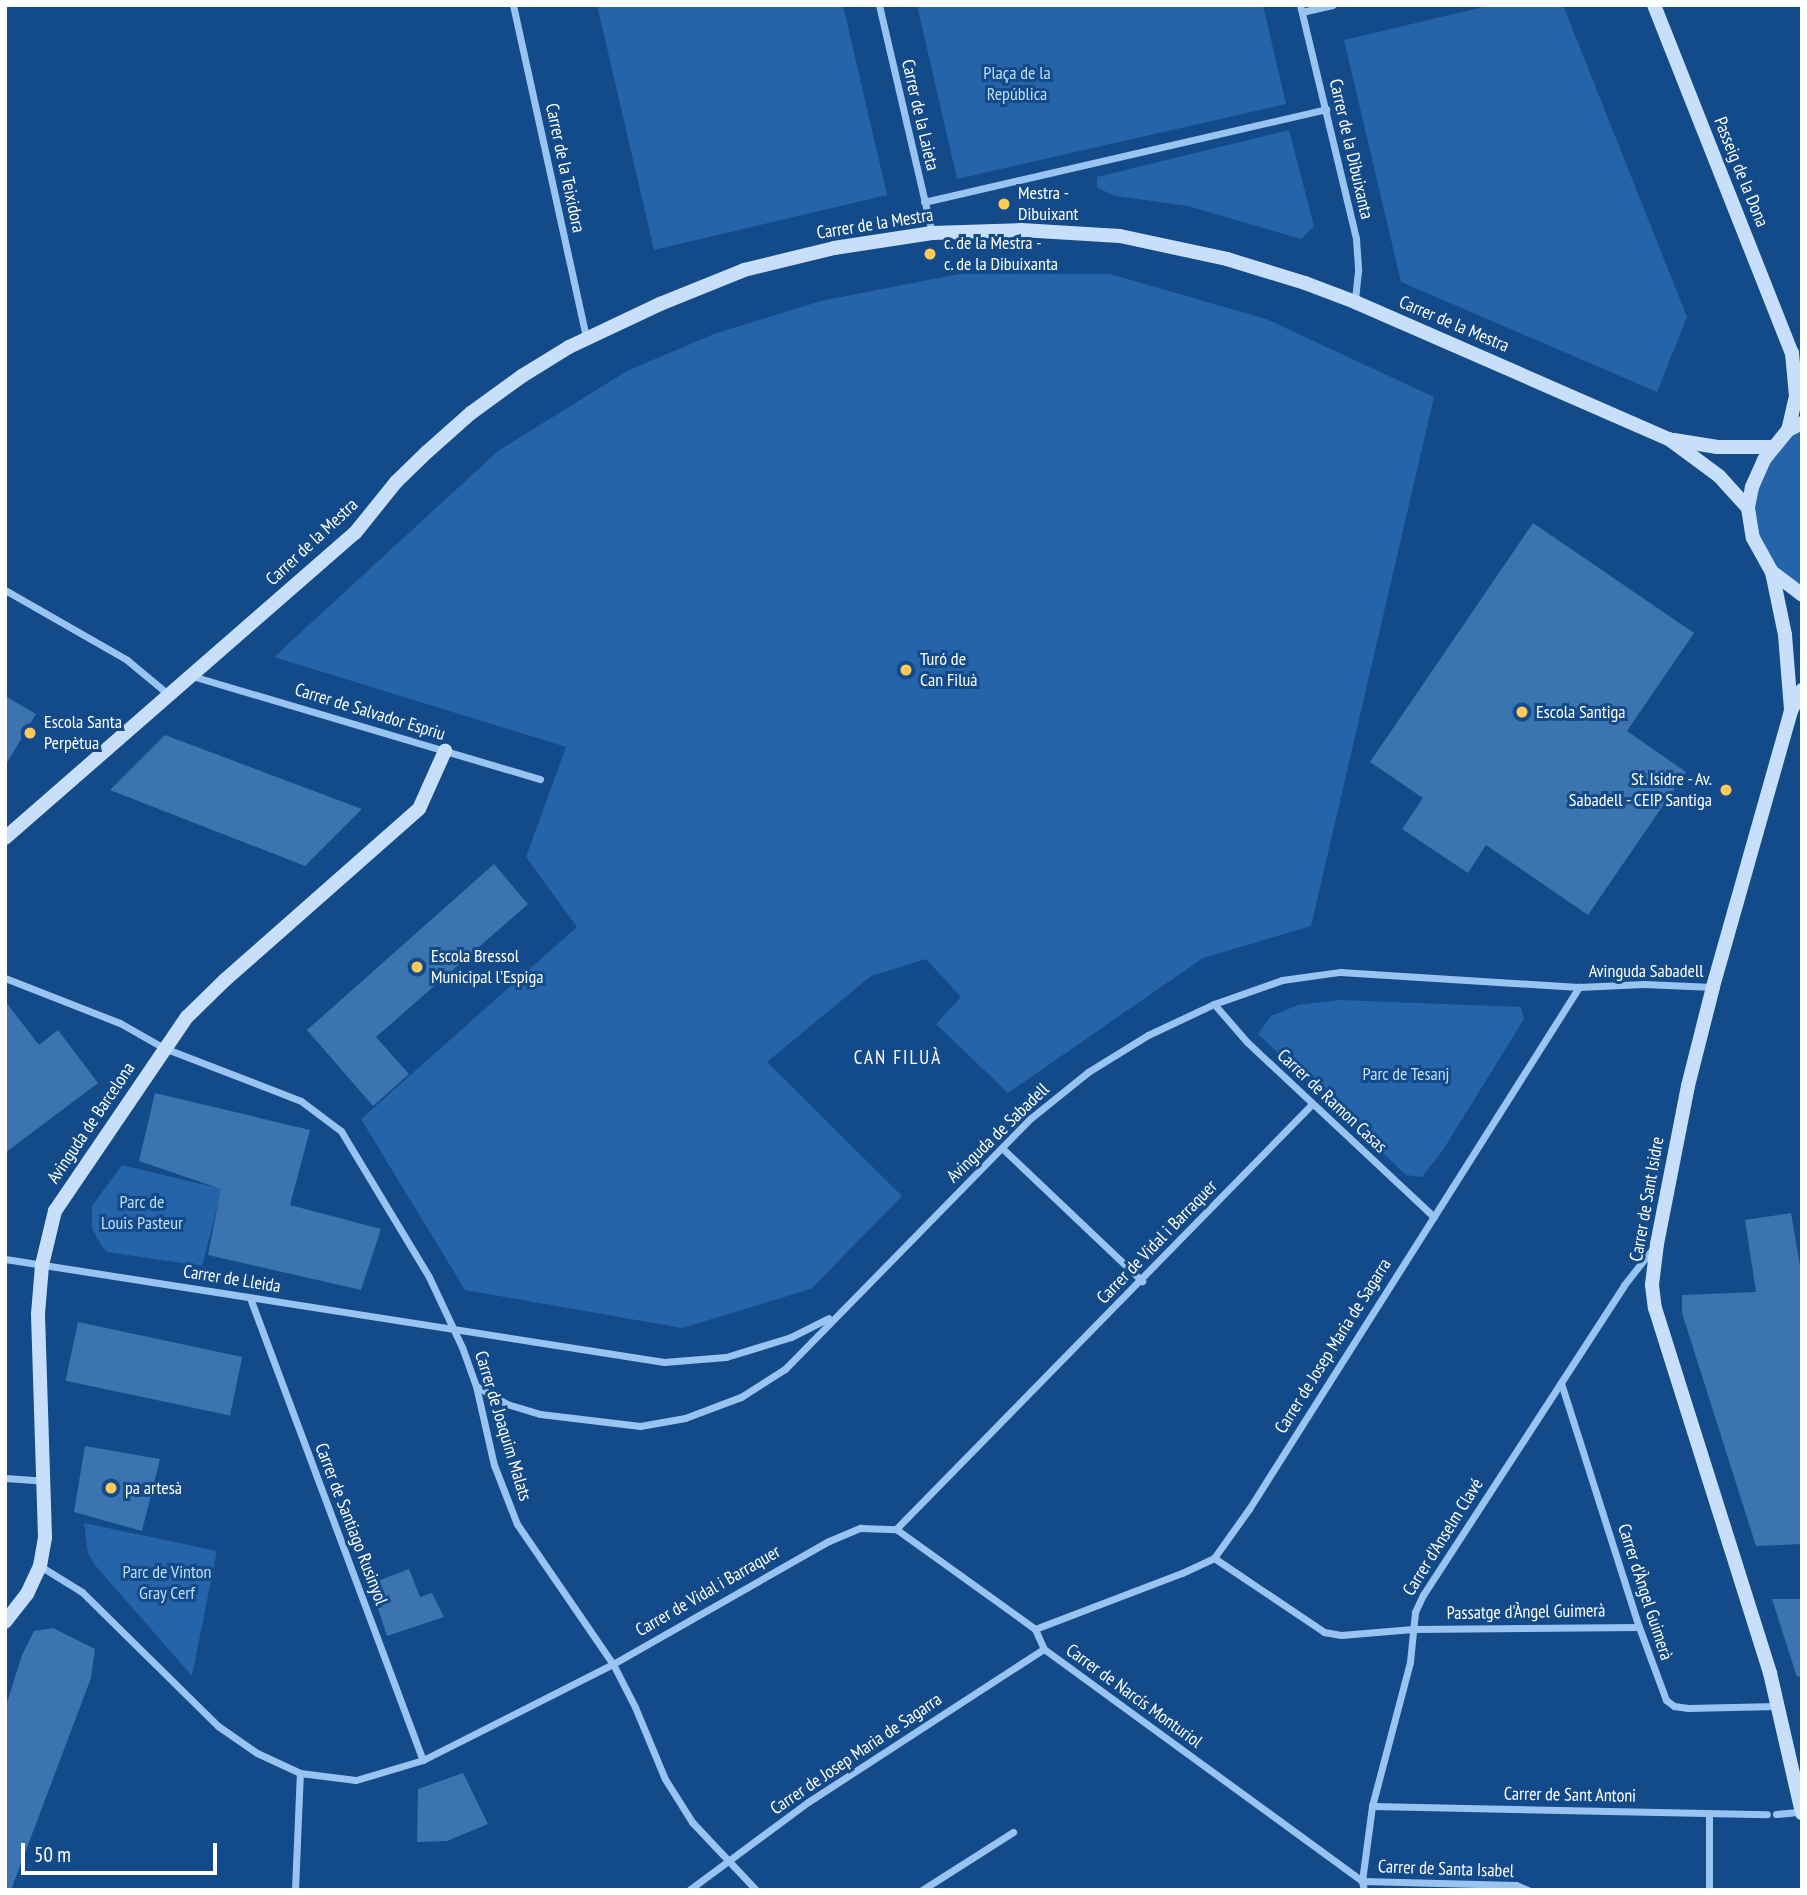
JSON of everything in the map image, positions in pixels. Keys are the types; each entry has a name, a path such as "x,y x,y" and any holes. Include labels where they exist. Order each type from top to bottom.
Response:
{"main road":[{"name":"Passeig de la Dona","path":"1654,5 1797,359 1796,396 1788,430"},
{"name":"Carrer de la Mestra","path":"5,838 355,533 397,482 471,414 522,376 586,338 744,271 834,247 932,233 1021,230 1120,236 1227,259 1293,279 1354,302 1670,439 1719,476 1748,508"},
{"path":"1802,423 1788,430 1773,447 1757,474 1748,508 1754,538 1772,572 1802,594"},
{"name":"Carrer de la Mestra","path":"1670,439 1717,447 1773,447"},
{"name":"Carrer de Sant Isidre","path":"1772,572 1785,635 1791,711"},
{"name":"Carrer de Sant Isidre","path":"1802,690 1791,711 1713,987 1688,1086 1657,1244 1652,1285 1655,1308 1778,1706 1802,1812"},
{"name":"Avinguda de Barcelona","path":"5,1622 27,1594 40,1566 46,1524 38,1314 46,1237 55,1211 187,1017 226,979 419,809 445,751"}],"street":[{"name":"Carrer de la Teixidora","path":"513,5 586,338"},
{"name":"Carrer de la Laieta","path":"879,5 932,233"},
{"path":"1301,9 1332,5"},
{"name":"Carrer de la Dibuixanta","path":"1301,9 1356,239 1358,271 1354,302"},
{"path":"924,202 1326,109"},
{"path":"5,590 127,660 168,694"},
{"name":"Carrer de Salvador Espriu","path":"191,676 540,779"},
{"name":"Avinguda de Sabadell","path":"476,1385 507,1404 540,1414 604,1424 640,1426 685,1418 741,1397 785,1369 1031,1118 1088,1072 1148,1035 1214,1004 1282,980 1340,972 1579,987"},
{"name":"Carrer de Joaquim Malats","path":"5,978 120,1023 164,1048 300,1101 330,1120 348,1142 429,1277 454,1330 476,1385 494,1465 517,1524 613,1664 635,1707 665,1779 692,1822 756,1890"},
{"name":"Avinguda Sabadell","path":"1579,987 1644,984 1713,987"},
{"name":"Carrer de Josep Maria de Sagarra","path":"1035,1629 1182,1573 1214,1558 1249,1509 1579,987"},
{"name":"Carrer de Ramon Casas","path":"1214,1004 1247,1042 1311,1105 1434,1217"},
{"name":"Carrer de Vidal i Barraquer","path":"40,1566 82,1592 218,1726 257,1754 300,1773 356,1780 423,1760 613,1664 830,1541 860,1528 896,1529 1142,1281 1311,1105"},
{"path":"1003,1149 1142,1281"},
{"name":"Carrer d'Anselm Clavé","path":"1363,1886 1372,1806 1410,1662 1415,1612 1423,1595 1624,1284 1657,1244"},
{"name":"Carrer de Lleida","path":"5,1259 454,1330"},
{"name":"Carrer de Santiago Rusinyol","path":"250,1298 423,1760"},
{"name":"Avinguda de Sabadell","path":"454,1330 664,1362 726,1357 791,1337 835,1315"},
{"name":"Carrer d'Àngel Guimerà","path":"1561,1383 1639,1626 1666,1700 1674,1706 1688,1708 1778,1706"},
{"path":"5,1478 45,1481"},
{"path":"896,1529 1035,1629"},
{"name":"Passatge d'Àngel Guimerà","path":"1214,1558 1324,1632 1341,1635 1413,1629 1639,1626"},
{"name":"Carrer de Narcís Monturiol","path":"1035,1629 1044,1649 1363,1886"},
{"name":"Carrer de Josep Maria de Sagarra","path":"689,1890 808,1802 1044,1649"},
{"path":"295,1890 300,1773"},
{"name":"Carrer de Sant Antoni","path":"1372,1806 1767,1814"},
{"path":"1776,1814 1802,1812"},
{"path":"1709,1814 1709,1890"},
{"path":"922,1890 1013,1832"},
{"name":"Carrer de Santa Isabel","path":"1363,1886 1516,1885 1528,1890"}],"green space":[{"path":"597,5 843,5 887,195 654,250"},
{"name":"Plaça de la República","path":"917,5 1263,5 1286,104 957,179"},
{"path":"1492,5 1563,5 1687,317 1657,392 1401,282 1344,40"},
{"path":"1289,130 1314,226 1301,239 1188,206 1116,196 1097,188 1097,177"},
{"path":"959,274 1110,274 1266,319 1434,397 1311,926 1203,958 1008,1093 936,1024 961,997 926,959 871,976 767,1062 902,1196 811,1289 682,1328 465,1290 361,1119 577,927 526,857 566,747 274,657 498,451 627,371 714,334 821,301"},
{"path":"1802,423 1802,595 1762,556 1752,487"},
{"name":"Parc de Tesanj","path":"1340,1000 1521,1007 1524,1019 1443,1150 1422,1177 1406,1175 1258,1034 1271,1016 1298,1005"},
{"name":"Parc de Louis Pasteur","path":"122,1165 222,1189 202,1266 107,1252 103,1248 92,1229 92,1206"},
{"name":"Parc de Vinton Gray Cerf","path":"84,1523 217,1551 192,1676 94,1564 88,1553"}],"building":[{"name":"Escola Santiga","path":"1533,523 1694,633 1627,731 1686,772 1588,915 1486,845 1468,873 1402,829 1423,798 1370,762"},
{"path":"5,696 36,714 5,766"},
{"path":"165,735 362,809 305,866 110,790"},
{"name":"Escola Bressol Municipal l'Espiga","path":"494,864 528,904 376,1037 409,1074 373,1106 307,1030"},
{"path":"5,1001 39,1045 58,1030 98,1083 5,1153"},
{"path":"155,1093 310,1130 290,1205 381,1229 361,1290 208,1255 221,1189 139,1161"},
{"path":"1791,1213 1802,1278 1802,1544 1756,1546 1682,1313 1682,1295 1756,1292 1745,1220"},
{"path":"78,1322 242,1357 230,1416 66,1381"},
{"path":"85,1446 160,1459 142,1531 74,1512"},
{"path":"409,1569 420,1597 432,1593 444,1617 387,1636 370,1584"},
{"path":"1772,1599 1802,1599 1802,1676 1797,1677"},
{"path":"53,1628 95,1649 91,1678 11,1890 5,1890 5,1709 22,1655 34,1631"},
{"path":"463,1773 488,1824 447,1841 417,1842 418,1789"}],"place":[{"name":"Mestra - Dibuixant","path":"1004,204"},
{"name":"c. de la Mestra - c. de la Dibuixanta","path":"930,254"},
{"name":"Turó de Can Filuà","path":"906,670"},
{"name":"Escola Santiga","path":"1522,712"},
{"name":"Escola Santa Perpètua","path":"30,733"},
{"name":"St. Isidre - Av. Sabadell - CEIP Santiga","path":"1726,790"},
{"name":"Escola Bressol Municipal l'Espiga","path":"417,967"},
{"name":"pa artesà","path":"111,1488"}],"district":[{"name":"CAN FILUÀ","path":"898,1058"}]}
